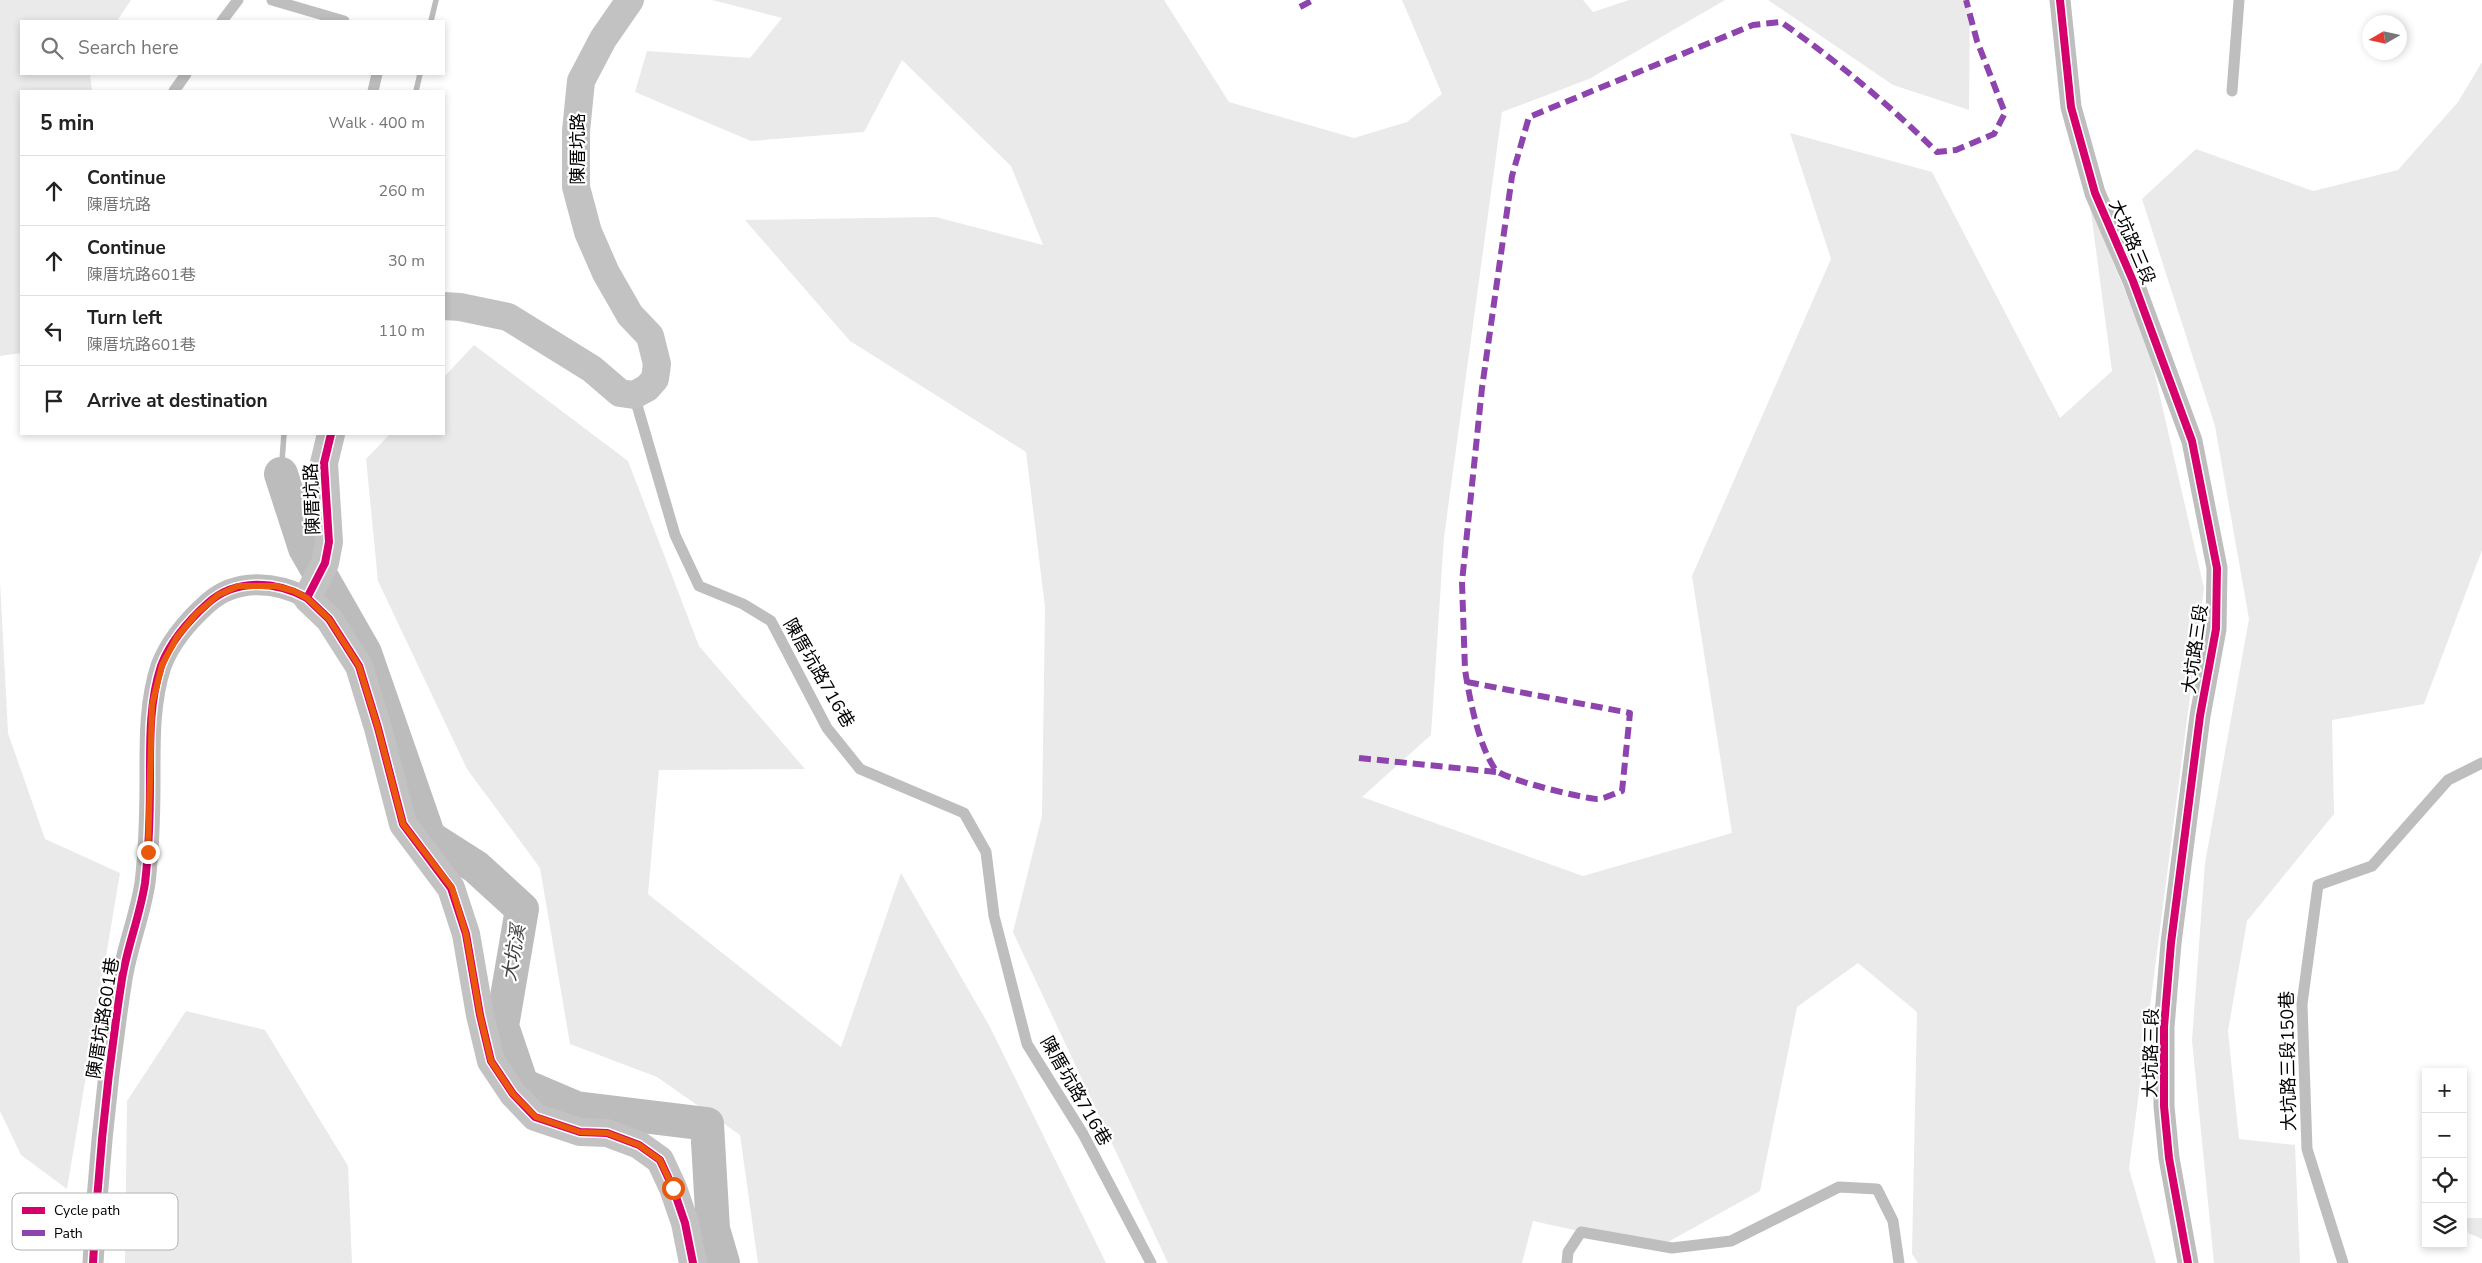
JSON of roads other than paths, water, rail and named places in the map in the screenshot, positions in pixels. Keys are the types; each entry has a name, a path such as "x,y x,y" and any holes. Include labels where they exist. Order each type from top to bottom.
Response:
{"street":[{"name":"陳厝坑路","path":"630,0 603,39 581,82 576,131 576,187 588,232 616,290 630,315 650,336 656,351 658,364 655,379 647,388 634,394"},
{"name":"大坑路三段","path":"2060,0 2071,107 2095,193 2133,281 2192,441 2217,568 2216,629 2200,716 2171,943 2164,1026 2166,1123 2169,1158 2188,1263"},
{"path":"445,306 460,306 508,317 592,369 620,393 634,394"},
{"name":"陳厝坑路","path":"309,595 325,563 329,542 324,463 331,435"},
{"name":"陳厝坑路601巷","path":"97,1193 102,1123 110,1060 117,1026 122,978 144,885 150,806 152,705 162,665 177,637 196,614 218,595 238,586 276,586 309,595"},
{"path":"309,595 329,619 359,666 378,728 403,824 452,888 466,934 480,1015 491,1061 513,1094 536,1117 580,1132 607,1133 639,1145 660,1160 673,1188 685,1223 693,1263"},
{"name":"陳厝坑路601巷","path":"92,1263 93,1250"}],"lane":[{"path":"223,20 238,0"},
{"path":"272,0 341,20"},
{"path":"2232,91 2239,0"},
{"path":"175,90 185,75"},
{"path":"373,90 377,75"},
{"name":"陳厝坑路716巷","path":"634,394 675,535 699,586 743,604 771,621 827,728 860,770 964,813 986,852 994,916 1027,1044 1082,1134 1150,1263"},
{"name":"大坑路三段150巷","path":"2343,1263 2307,1149 2302,1004 2318,885 2372,866 2448,780 2482,763"},
{"path":"1567,1263 1568,1252 1581,1232 1672,1248 1731,1241 1839,1187 1877,1189 1893,1221 1899,1263"}],"waterway":[{"path":"431,20 436,0"},
{"path":"416,90 420,75"},
{"path":"281,474 284,435"},
{"name":"大坑溪","path":"281,474 305,548 365,653 429,837 476,867 522,909 502,1026 522,1085 576,1108 707,1124 713,1229 723,1263"}]}
